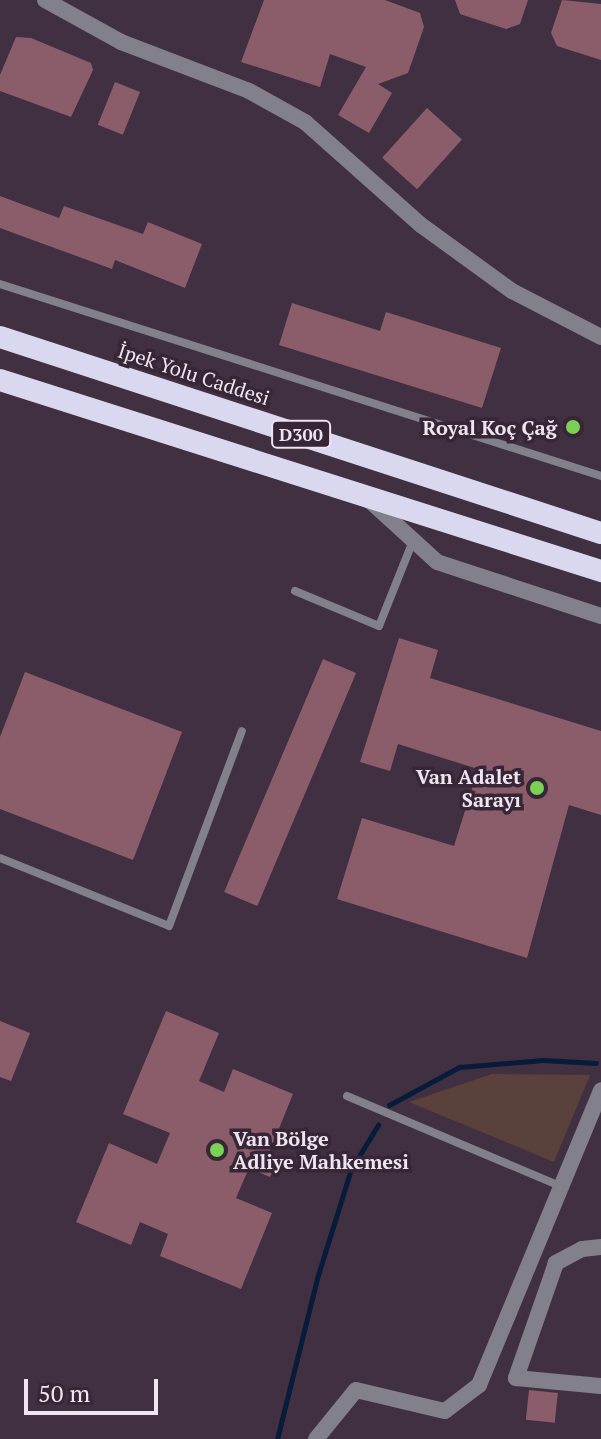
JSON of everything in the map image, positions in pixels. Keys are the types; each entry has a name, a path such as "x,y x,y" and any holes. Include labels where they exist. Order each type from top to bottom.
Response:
{"highway":[{"name":"İpek Yolu Caddesi","path":"0,337 601,533"},
{"name":"D300","path":"0,380 601,571"}],"street":[{"path":"45,0 121,42 249,91 305,122 421,225 512,291 601,337"},
{"path":"367,498 437,562 601,616"},
{"path":"316,1439 356,1390 445,1411 479,1385 601,1090"},
{"path":"601,1247 582,1249 556,1263 516,1378 601,1386"}],"lane":[{"path":"0,284 601,476"},
{"path":"295,591 379,626 413,540"},
{"path":"0,858 169,926 242,731"},
{"path":"347,1096 560,1186"}],"shaded area":[{"path":"492,1074 590,1075 554,1162 409,1102"}],"building":[{"path":"264,0 385,0 420,13 424,27 408,73 378,84 392,93 369,133 338,115 366,67 330,54 320,87 241,62"},
{"path":"455,0 528,0 520,24 506,29 460,14"},
{"path":"562,0 601,4 601,60 557,46 551,33"},
{"path":"16,37 31,38 91,63 93,70 71,117 0,91 0,75"},
{"path":"115,82 140,92 123,135 98,125"},
{"path":"427,108 462,139 417,189 382,158"},
{"path":"0,196 59,218 64,206 143,234 148,222 202,244 185,288 115,260 112,269 0,228"},
{"path":"292,303 380,331 386,312 501,348 482,408 279,345"},
{"name":"Van Adalet Sarayı","path":"399,638 438,650 430,678 601,731 601,815 569,805 527,958 337,899 362,818 454,846 478,769 398,744 390,771 360,762"},
{"path":"323,659 356,673 257,906 224,892"},
{"path":"25,672 182,732 133,860 0,809 0,737"},
{"name":"Van Bölge Adliye Mahkemesi","path":"166,1011 219,1033 199,1081 224,1092 233,1069 293,1094 267,1158 277,1162 270,1177 249,1168 236,1198 272,1213 241,1289 160,1256 168,1234 140,1222 131,1245 76,1222 109,1143 157,1164 170,1133 123,1114"},
{"path":"0,1021 30,1033 11,1081 0,1077"},
{"path":"529,1390 558,1393 555,1423 526,1420"}],"waterway":[{"path":"389,1105 459,1067 543,1060 596,1063"},
{"path":"277,1439 318,1275 351,1169 378,1125"}],"place":[{"name":"Royal Koç Çağ","path":"573,427"},
{"name":"Van Adalet Sarayı","path":"537,788"},
{"name":"Van Bölge Adliye Mahkemesi","path":"217,1150"}]}
